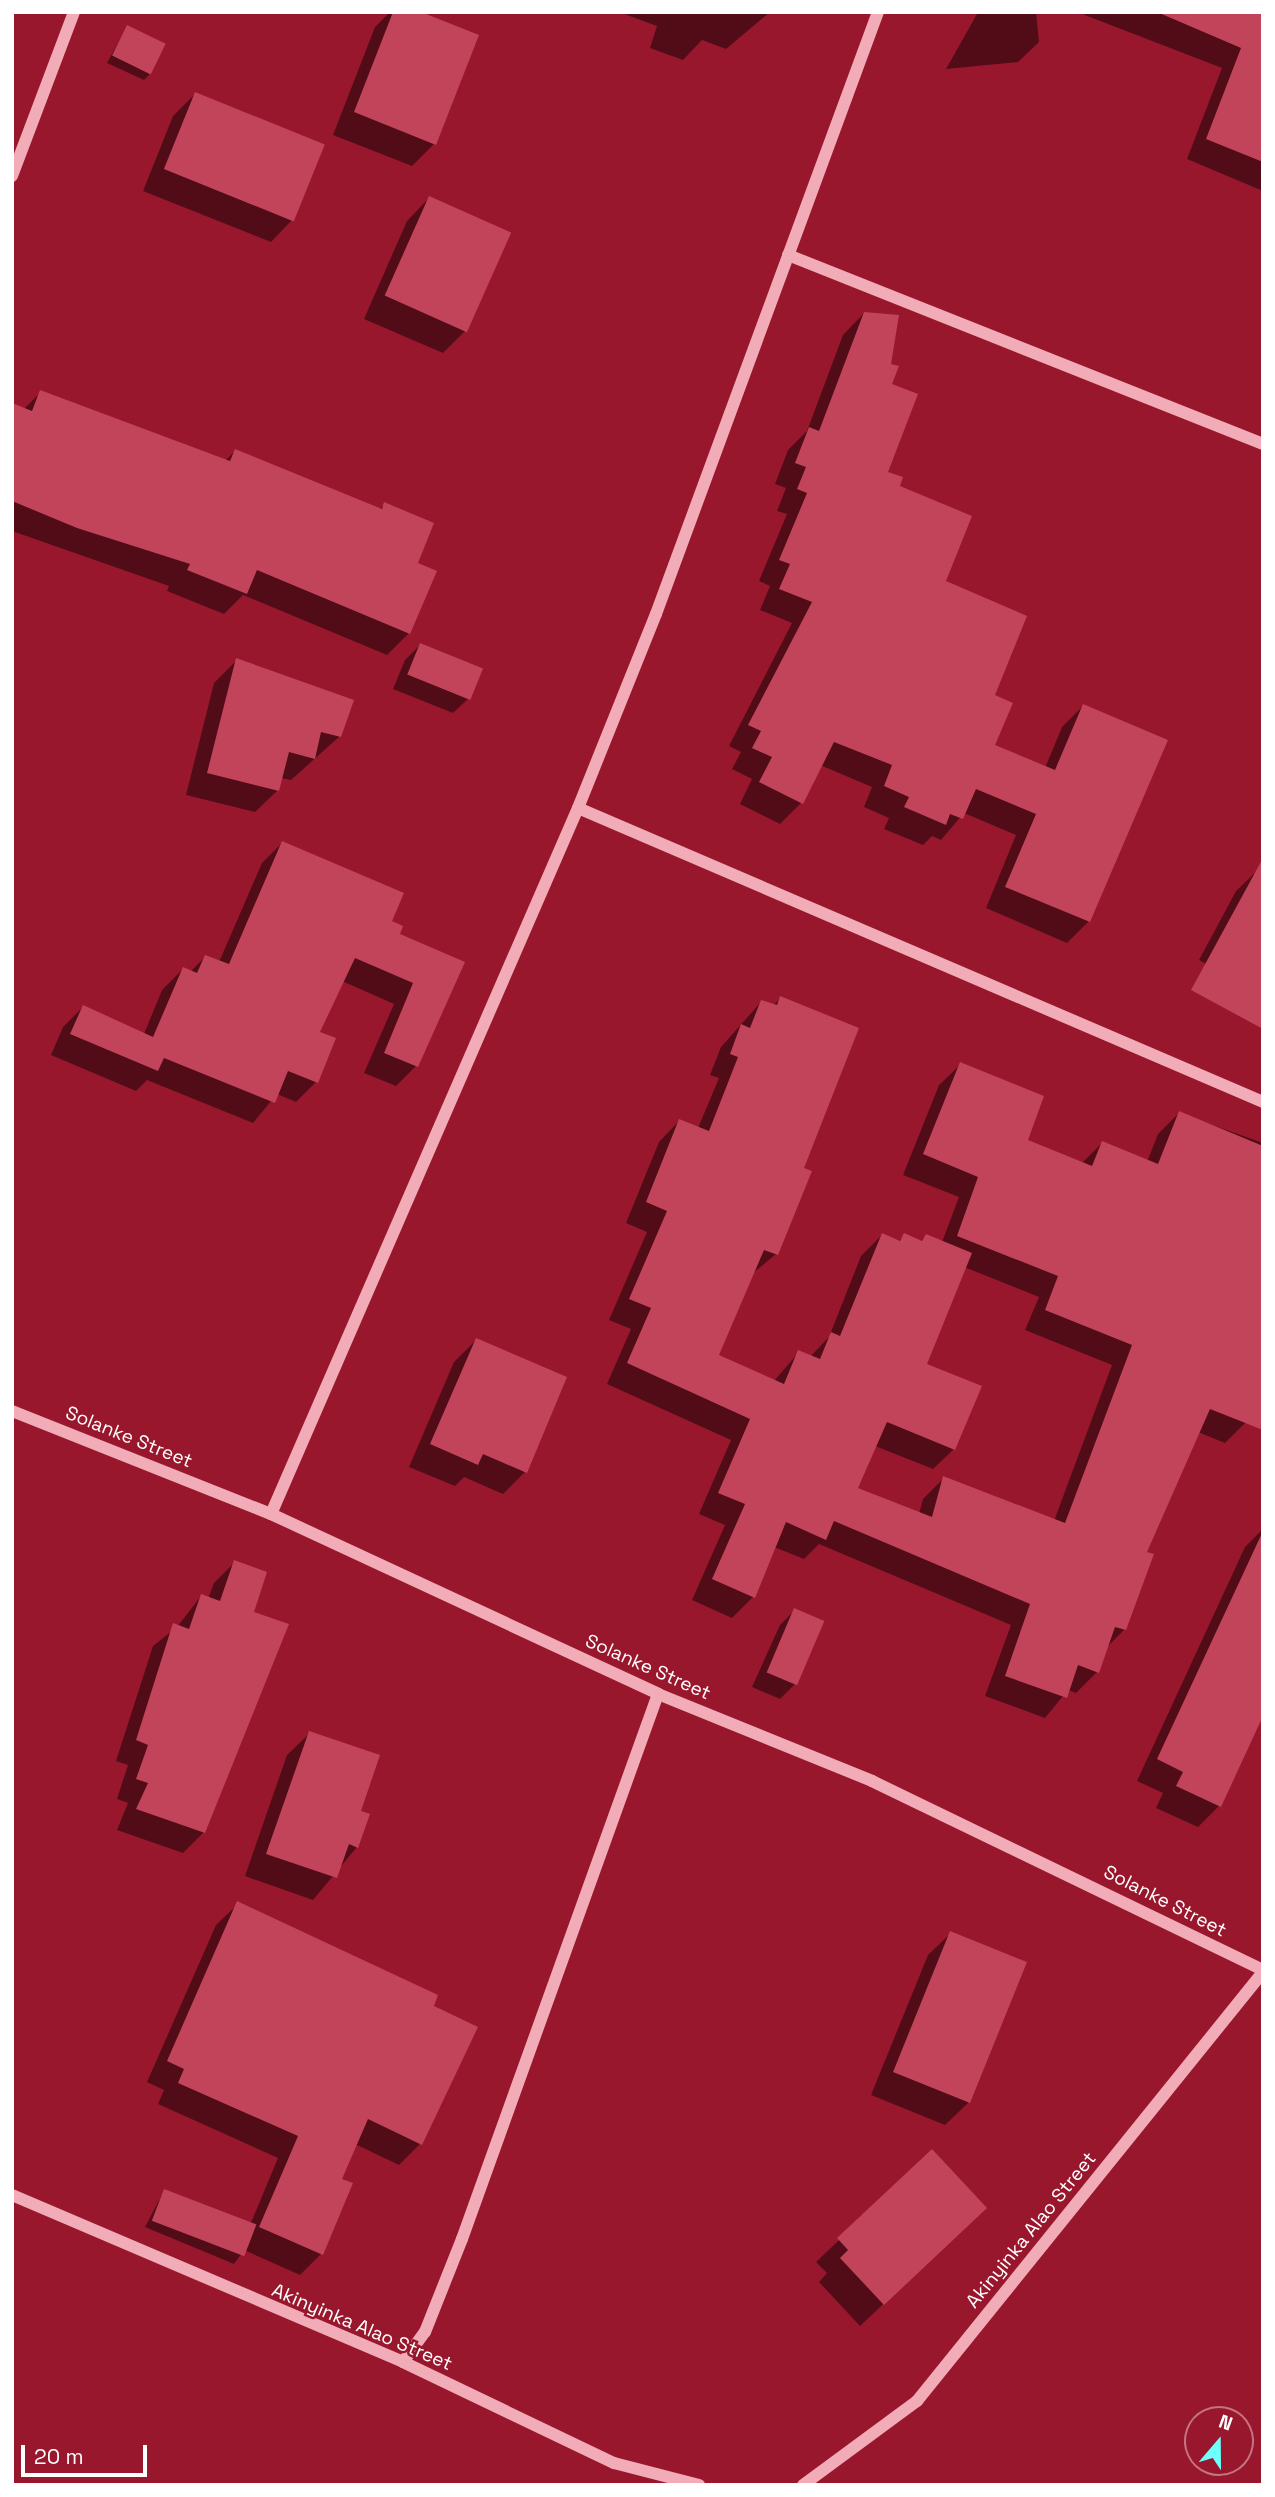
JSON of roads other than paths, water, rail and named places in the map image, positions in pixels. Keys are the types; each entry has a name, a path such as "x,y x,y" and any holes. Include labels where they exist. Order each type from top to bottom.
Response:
{"street":[{"path":"12,176 74,12"},
{"path":"271,1514 578,808 656,614 878,12"},
{"path":"788,255 1263,444"},
{"path":"578,808 1263,1102"},
{"name":"Solanke Street","path":"12,1411 271,1514 658,1694 872,1782 1263,1971"},
{"path":"402,2362 425,2332 462,2239 658,1694"},
{"name":"Akinyinka Alao Street","path":"803,2485 917,2401 1263,1971"},
{"name":"Akinyinka Alao Street","path":"12,2195 402,2362 614,2463 699,2485"}]}
